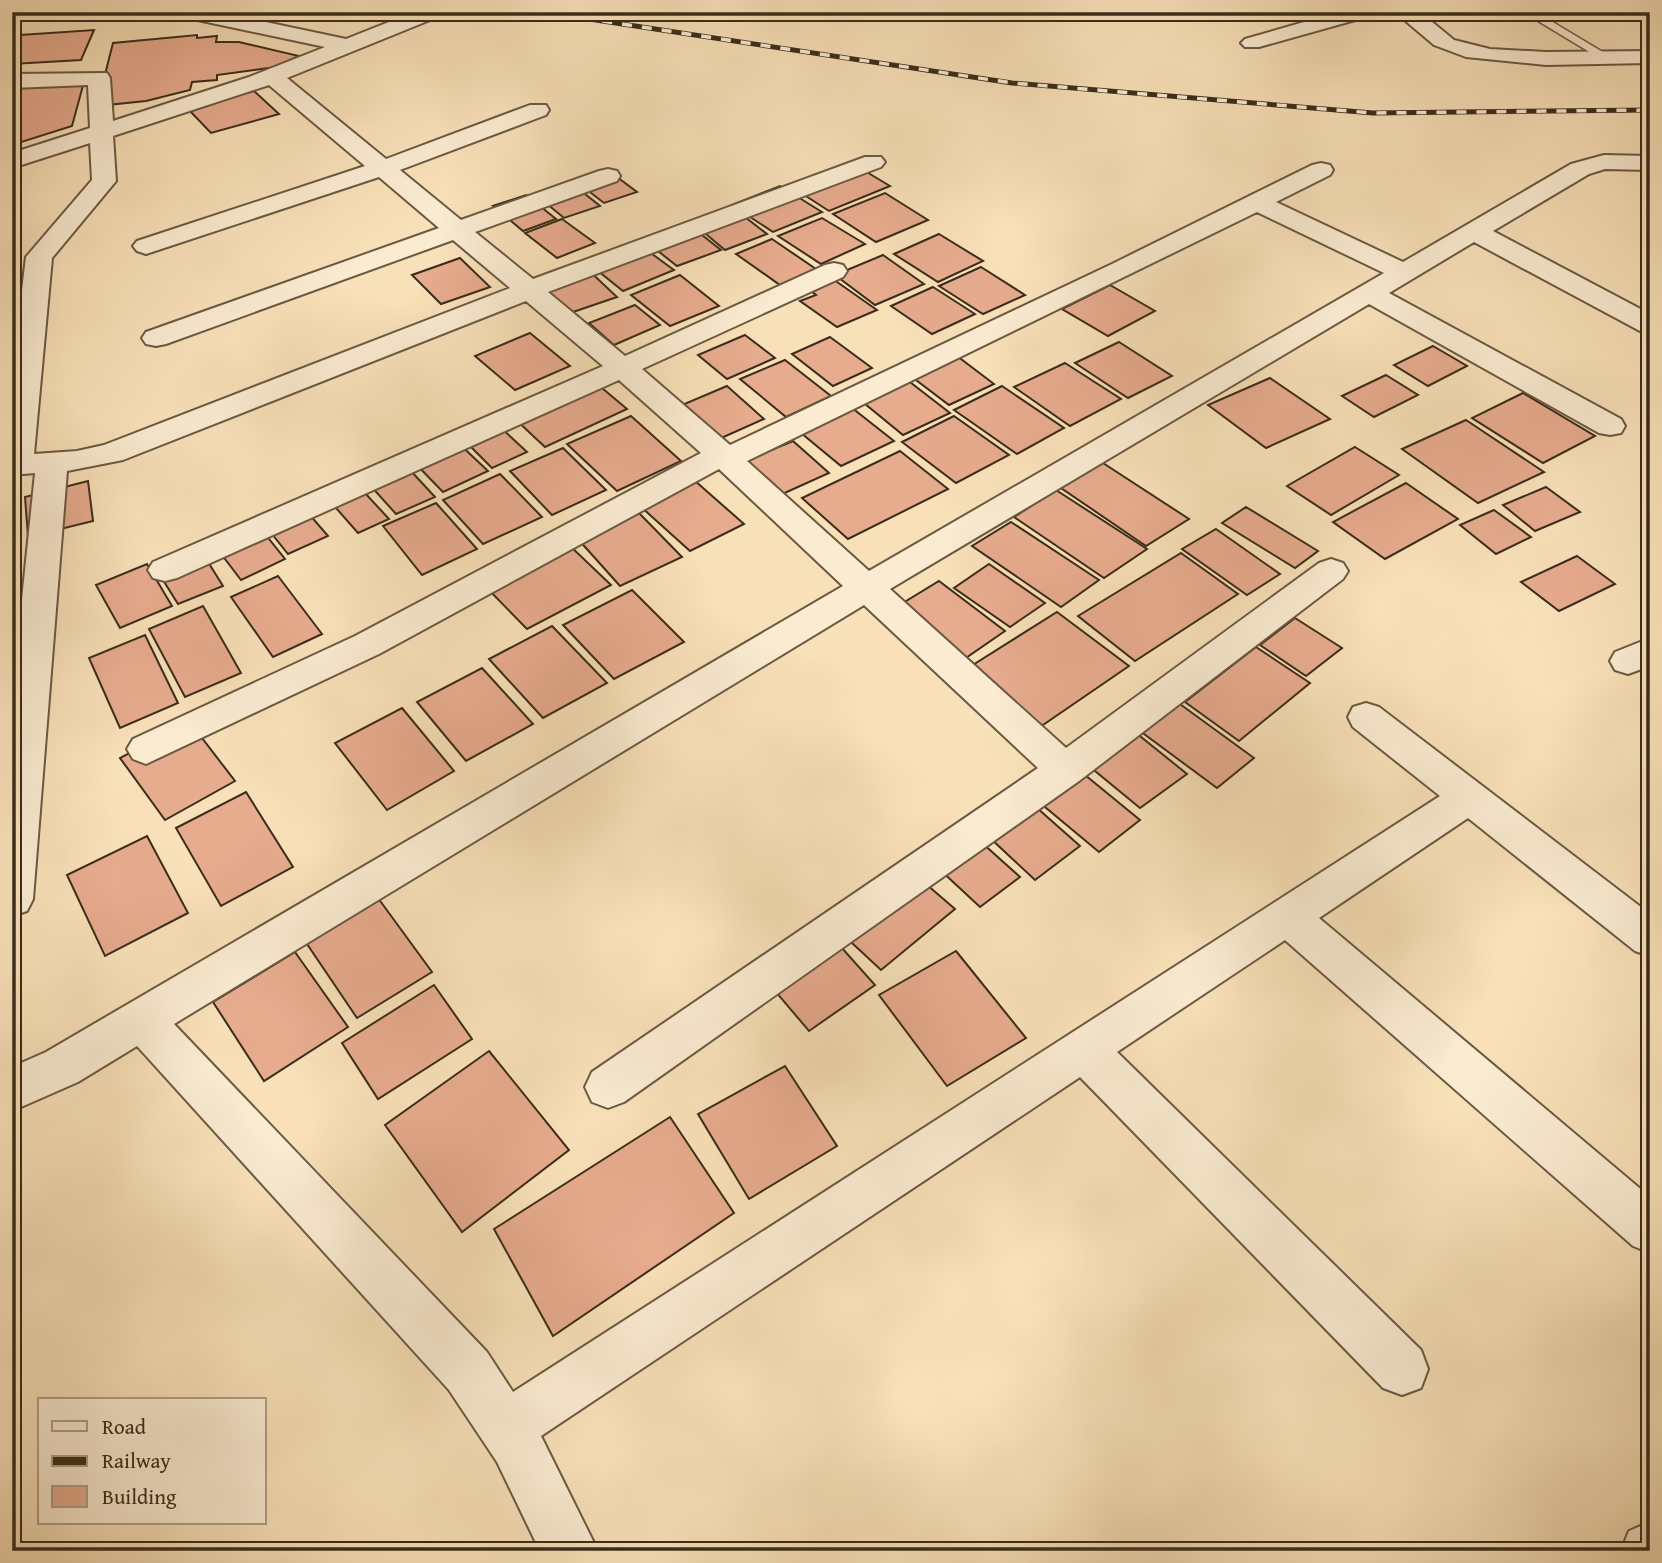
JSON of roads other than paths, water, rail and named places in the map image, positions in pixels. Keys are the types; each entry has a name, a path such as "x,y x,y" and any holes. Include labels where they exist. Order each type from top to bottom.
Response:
{"street":[{"path":"188,12 349,46"},
{"path":"12,161 272,76 433,12"},
{"path":"1252,43 1355,12"},
{"path":"1405,12 1446,44 1465,50 1541,58 1650,57"},
{"path":"272,76 622,368 1065,770"},
{"path":"12,81 99,78 104,181 39,257 14,465 77,461 112,453 529,290 873,162"},
{"path":"146,246 383,168 538,110"},
{"path":"12,1090 62,1067 866,588 1590,164 1650,163"},
{"path":"146,750 367,645 723,457 1321,170"},
{"path":"156,338 608,176"},
{"path":"1256,202 1404,272"},
{"path":"1473,231 1643,315"},
{"path":"165,570 834,271"},
{"path":"1369,293 1610,426"},
{"path":"12,899 52,463"},
{"path":"608,1087 1065,770 1331,571"},
{"path":"1366,716 1650,938"},
{"path":"507,1427 1470,797"},
{"path":"1287,916 1650,1229"},
{"path":"141,1020 468,1371 507,1427 570,1551"},
{"path":"1083,1049 1402,1369"}],"lane":[{"path":"1528,12 1605,57"}],"railway":[{"path":"543,12 1012,83 1373,113 1650,110"}]}
